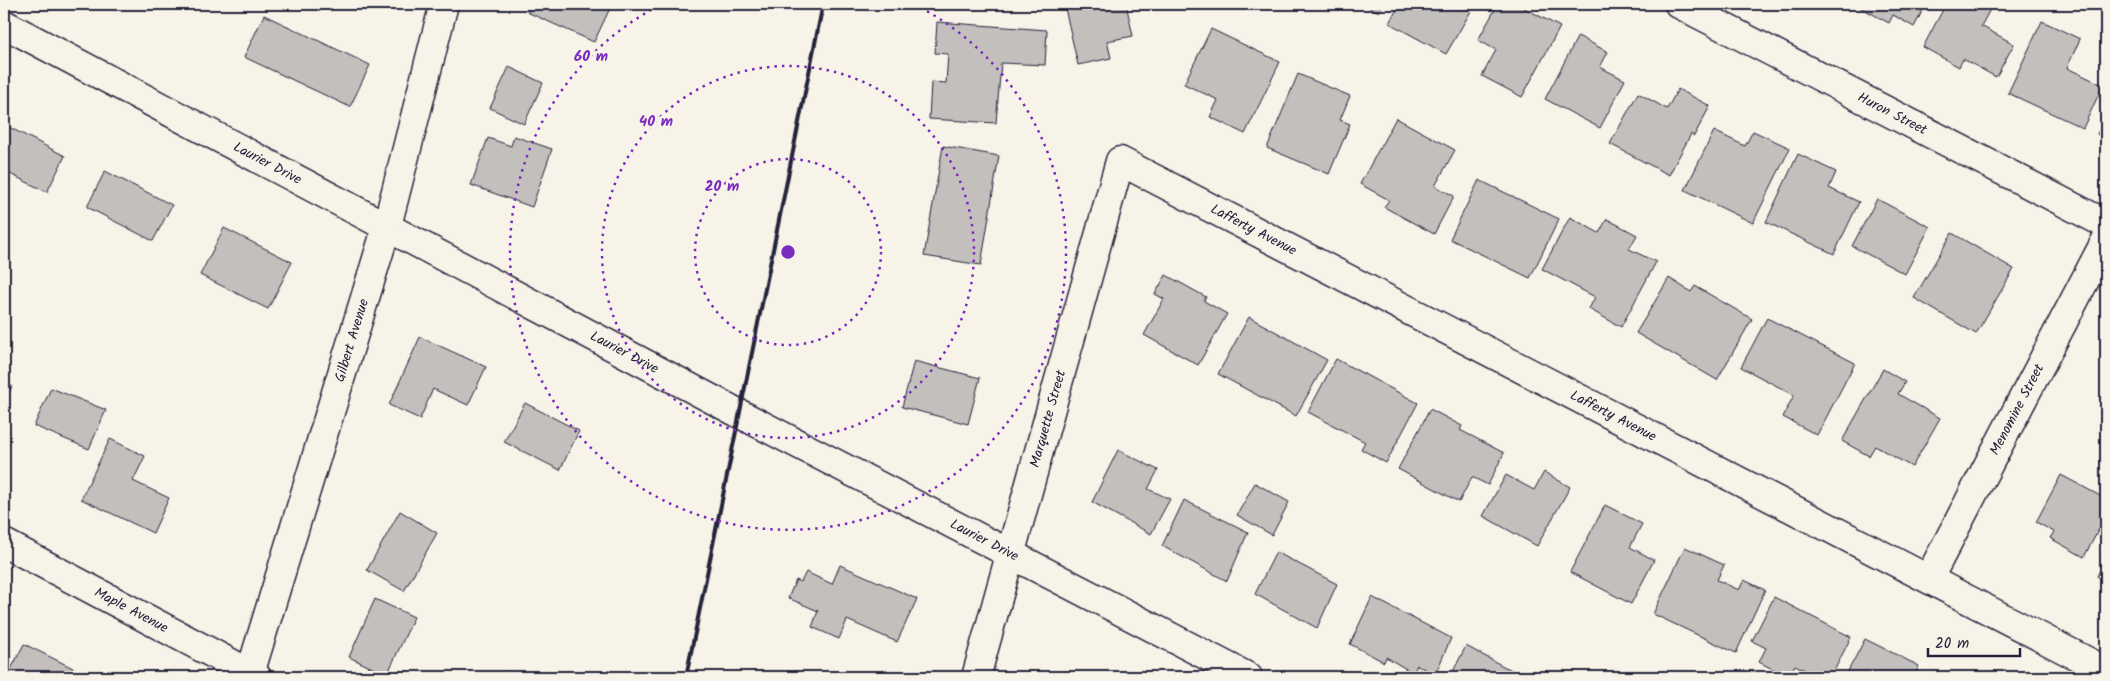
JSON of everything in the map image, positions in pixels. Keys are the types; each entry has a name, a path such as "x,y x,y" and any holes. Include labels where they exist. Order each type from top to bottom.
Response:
{"street":[{"name":"Gilbert Avenue","path":"252,676 387,226 444,4"},
{"name":"Huron Street","path":"1679,4 2106,224"},
{"name":"Laurier Drive","path":"4,24 731,409 1248,677"},
{"name":"Marquette Street","path":"976,677 1012,554 1120,161"},
{"name":"Lafferty Avenue","path":"1120,161 2106,671"},
{"name":"Menomine Street","path":"1929,578 2106,240"},
{"name":"Maple Avenue","path":"4,543 252,676"}],"building":[{"path":"156,4 170,4 167,9"},
{"path":"531,4 612,4 594,42 527,12"},
{"path":"1064,4 1126,4 1133,36 1107,41 1111,58 1078,65"},
{"path":"1363,4 1384,4 1379,12"},
{"path":"1400,4 1458,4 1471,11 1446,54 1389,23"},
{"path":"1498,4 1517,4 1560,27 1522,97 1482,76 1496,50 1478,40"},
{"path":"1854,4 1926,4 1914,27 1893,15 1889,23"},
{"path":"1946,4 1993,4 1981,26 2014,44 1996,77 1963,59 1959,67 1923,47"},
{"path":"264,15 370,65 350,107 244,57"},
{"path":"2042,21 2080,39 2067,68 2103,85 2083,128 2008,93"},
{"path":"937,22 1047,30 1045,65 1001,63 996,123 929,119 931,82 946,83 948,54 935,53"},
{"path":"1211,29 1280,62 1245,134 1210,117 1218,100 1184,84"},
{"path":"1578,36 1608,52 1600,67 1625,80 1600,128 1545,99"},
{"path":"509,67 543,83 524,124 490,108"},
{"path":"1298,74 1350,96 1340,120 1350,124 1329,174 1267,148"},
{"path":"1678,89 1710,106 1694,136 1691,134 1669,175 1610,144 1638,93 1667,109"},
{"path":"2106,116 2106,139 2097,134"},
{"path":"1396,118 1455,150 1435,186 1454,196 1434,234 1384,207 1389,200 1360,184"},
{"path":"5,125 65,156 47,192 4,171"},
{"path":"1714,131 1745,146 1753,131 1790,148 1753,223 1685,190"},
{"path":"514,136 552,149 532,207 471,185 488,138 511,146"},
{"path":"943,146 999,156 981,265 924,256"},
{"path":"1798,154 1836,172 1829,188 1859,202 1834,254 1766,222"},
{"path":"105,171 172,205 153,241 87,207"},
{"path":"1479,180 1559,219 1530,278 1450,239"},
{"path":"1877,199 1930,227 1905,274 1852,246"},
{"path":"1570,217 1599,233 1607,219 1637,235 1629,249 1656,262 1621,327 1589,309 1595,297 1542,269"},
{"path":"224,228 292,262 268,309 200,275"},
{"path":"1952,233 2014,269 1976,334 1914,298"},
{"path":"1166,275 1206,297 1204,301 1227,314 1198,365 1144,335 1164,299 1155,294"},
{"path":"1669,278 1691,292 1695,286 1752,319 1717,380 1636,333"},
{"path":"1249,317 1327,360 1296,416 1218,374"},
{"path":"1767,318 1855,363 1817,435 1783,417 1794,395 1741,367"},
{"path":"420,337 486,367 468,405 433,389 420,419 389,405"},
{"path":"1336,359 1418,403 1386,463 1361,449 1365,442 1308,412"},
{"path":"914,361 980,378 968,424 902,407"},
{"path":"1883,369 1905,382 1898,394 1940,418 1912,467 1875,446 1869,456 1842,441"},
{"path":"4,383 12,386 4,405"},
{"path":"51,388 106,410 89,449 34,426"},
{"path":"525,403 579,431 560,470 504,442"},
{"path":"1430,409 1462,426 1460,430 1504,453 1488,485 1472,477 1459,502 1398,469"},
{"path":"110,439 145,456 133,481 169,498 153,533 81,499"},
{"path":"1118,450 1158,470 1148,489 1170,499 1151,534 1092,502"},
{"path":"1544,472 1570,487 1537,546 1483,516 1506,475 1534,490"},
{"path":"2061,475 2106,499 2106,516 2084,557 2050,538 2054,532 2036,522"},
{"path":"1255,483 1289,502 1272,535 1237,515"},
{"path":"1184,500 1248,532 1227,581 1162,546"},
{"path":"1605,505 1642,524 1630,547 1654,560 1631,604 1570,572"},
{"path":"400,511 437,533 404,591 367,570"},
{"path":"1685,547 1724,565 1717,580 1739,590 1744,580 1765,590 1736,653 1653,614"},
{"path":"1276,552 1337,584 1317,628 1255,594"},
{"path":"2106,558 2106,581 2097,576"},
{"path":"840,565 917,599 897,642 847,620 839,639 812,627 818,611 788,598 796,580 801,582 806,572 832,584"},
{"path":"1372,597 1451,638 1435,675 1417,665 1413,673 1386,657 1384,662 1350,644"},
{"path":"1774,597 1851,637 1831,677 1819,677 1795,665 1788,677 1759,662 1766,648 1752,641"},
{"path":"375,599 414,617 387,675 349,657"},
{"path":"1865,639 1919,666 1914,677 1845,677"},
{"path":"24,644 85,674 84,677 7,677"},
{"path":"1466,646 1503,666 1527,677 1450,677"},
{"path":"508,671 522,677 506,677"}],"railway":[{"path":"686,677 823,4"}]}
